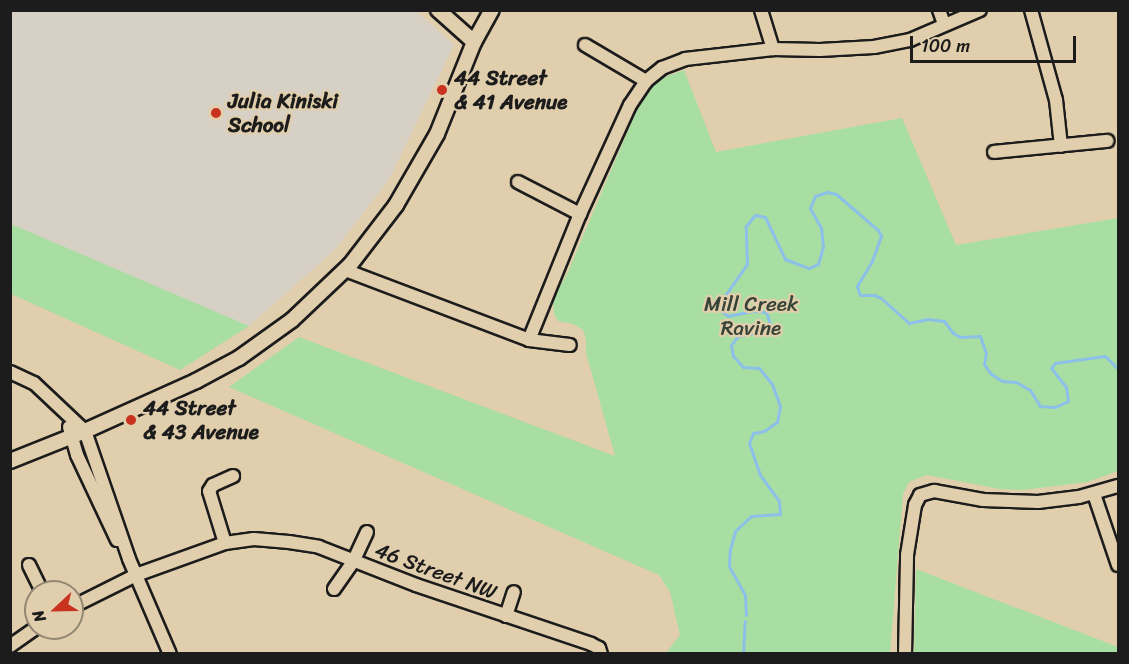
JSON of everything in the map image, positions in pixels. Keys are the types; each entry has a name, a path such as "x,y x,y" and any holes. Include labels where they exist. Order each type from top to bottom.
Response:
{"street":[{"path":"438,10 474,42"},
{"path":"10,461 85,431 239,358 292,320 345,270 396,205 437,134 474,42 492,10"},
{"path":"761,10 773,49"},
{"path":"939,10 944,24"},
{"path":"529,340 580,214 630,105 646,81 662,68 685,59 773,49 820,50 874,47 910,40 980,10"},
{"path":"1031,10 1056,100 1061,146"},
{"path":"585,45 646,81"},
{"path":"994,152 1107,141"},
{"path":"518,182 580,214"},
{"path":"345,270 529,340 570,345"},
{"path":"10,372 34,383 67,417 85,431 129,559 170,654"},
{"path":"67,417 71,437 120,546 129,559"},
{"path":"225,543 209,491 213,485 233,476"},
{"path":"904,654 905,588 910,531 915,505 924,493 939,491 983,500 1054,501 1094,494 1119,486"},
{"path":"1094,494 1119,565"},
{"name":"46 Street NW","path":"334,589 353,562 367,532"},
{"name":"46 Street NW","path":"84,601 136,575 225,543 254,539 289,542 319,547 353,562 600,651"},
{"path":"29,565 36,580"},
{"name":"46 Street NW","path":"506,616 514,592"},
{"path":"10,646 24,636"}],"shaded area":[{"name":"Julia Kiniski School","path":"11,11 416,11 454,45 389,180 334,251 249,326 11,224"}],"green space":[{"name":"Mill Creek Ravine","path":"684,70 716,152 902,118 956,245 1118,218 1118,471 1087,482 1023,490 1000,489 927,475 909,482 903,494 890,653 666,653 680,635 670,592 659,575 229,387 299,337 615,456 586,353 586,339 583,330 573,324 558,321 554,314 553,299 568,272 645,90 654,81"},
{"path":"11,224 249,326 180,370 11,294"},
{"path":"916,569 1118,647 1118,653 914,653"}],"waterway":[{"path":"746,615 745,595 729,566 730,549 735,531 751,516 780,514 779,501 760,475 749,443 753,433 764,431 777,422 780,406 772,384 759,368 743,367 733,356 731,345 738,336 765,331 770,324 766,312 753,311 728,316 721,311 721,307 724,297 747,264 746,226 755,215 765,217 785,259 809,268 818,264 823,247 821,228 810,208 815,196 827,192 836,194 878,230 881,236 872,261 857,286 860,295 874,295 881,298 909,323 928,319 944,321 953,333 960,337 980,336 986,353 984,364 990,373 1002,381 1016,382 1030,390 1040,406 1055,407 1068,401 1066,387 1051,368 1055,363 1105,356 1118,369"},
{"path":"743,654 745,621"}],"place":[{"name":"44 Street & 41 Avenue","path":"442,90"},
{"name":"Julia Kiniski School","path":"216,113"},
{"name":"44 Street & 43 Avenue","path":"131,420"}]}
